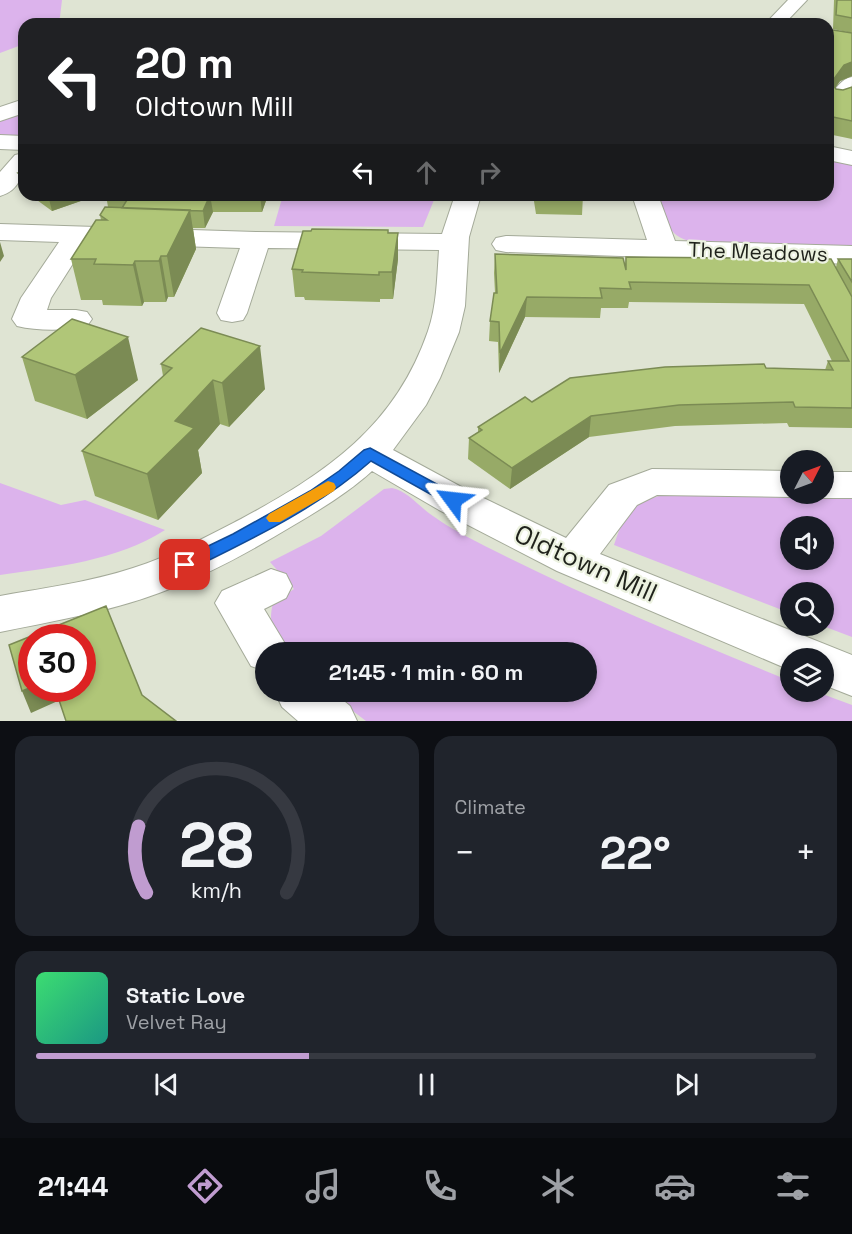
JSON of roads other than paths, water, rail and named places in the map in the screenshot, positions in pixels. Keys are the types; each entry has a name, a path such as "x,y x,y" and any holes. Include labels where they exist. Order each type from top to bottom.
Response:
{"street":[{"path":"780,18 798,0"},
{"path":"0,114 18,108"},
{"path":"0,142 18,143"},
{"path":"834,154 852,158"},
{"path":"0,188 18,167"},
{"path":"0,614 119,589 185,565 239,538 315,495 345,475 370,453 407,408 421,386 438,345 453,296 454,242 466,201"},
{"name":"The Meadows","path":"647,201 664,249"},
{"path":"0,232 257,240 454,242"},
{"path":"76,319 28,319 36,298 77,235"},
{"path":"232,313 257,240"},
{"name":"The Meadows","path":"506,244 852,255"},
{"name":"Oldtown Mill","path":"370,453 453,500 572,560 786,648"},
{"path":"572,560 623,495 633,488 652,482 780,484"},
{"path":"834,485 852,486"},
{"path":"261,642 237,603 271,586"},
{"path":"834,668 852,676"},
{"path":"311,702 333,721"}]}
